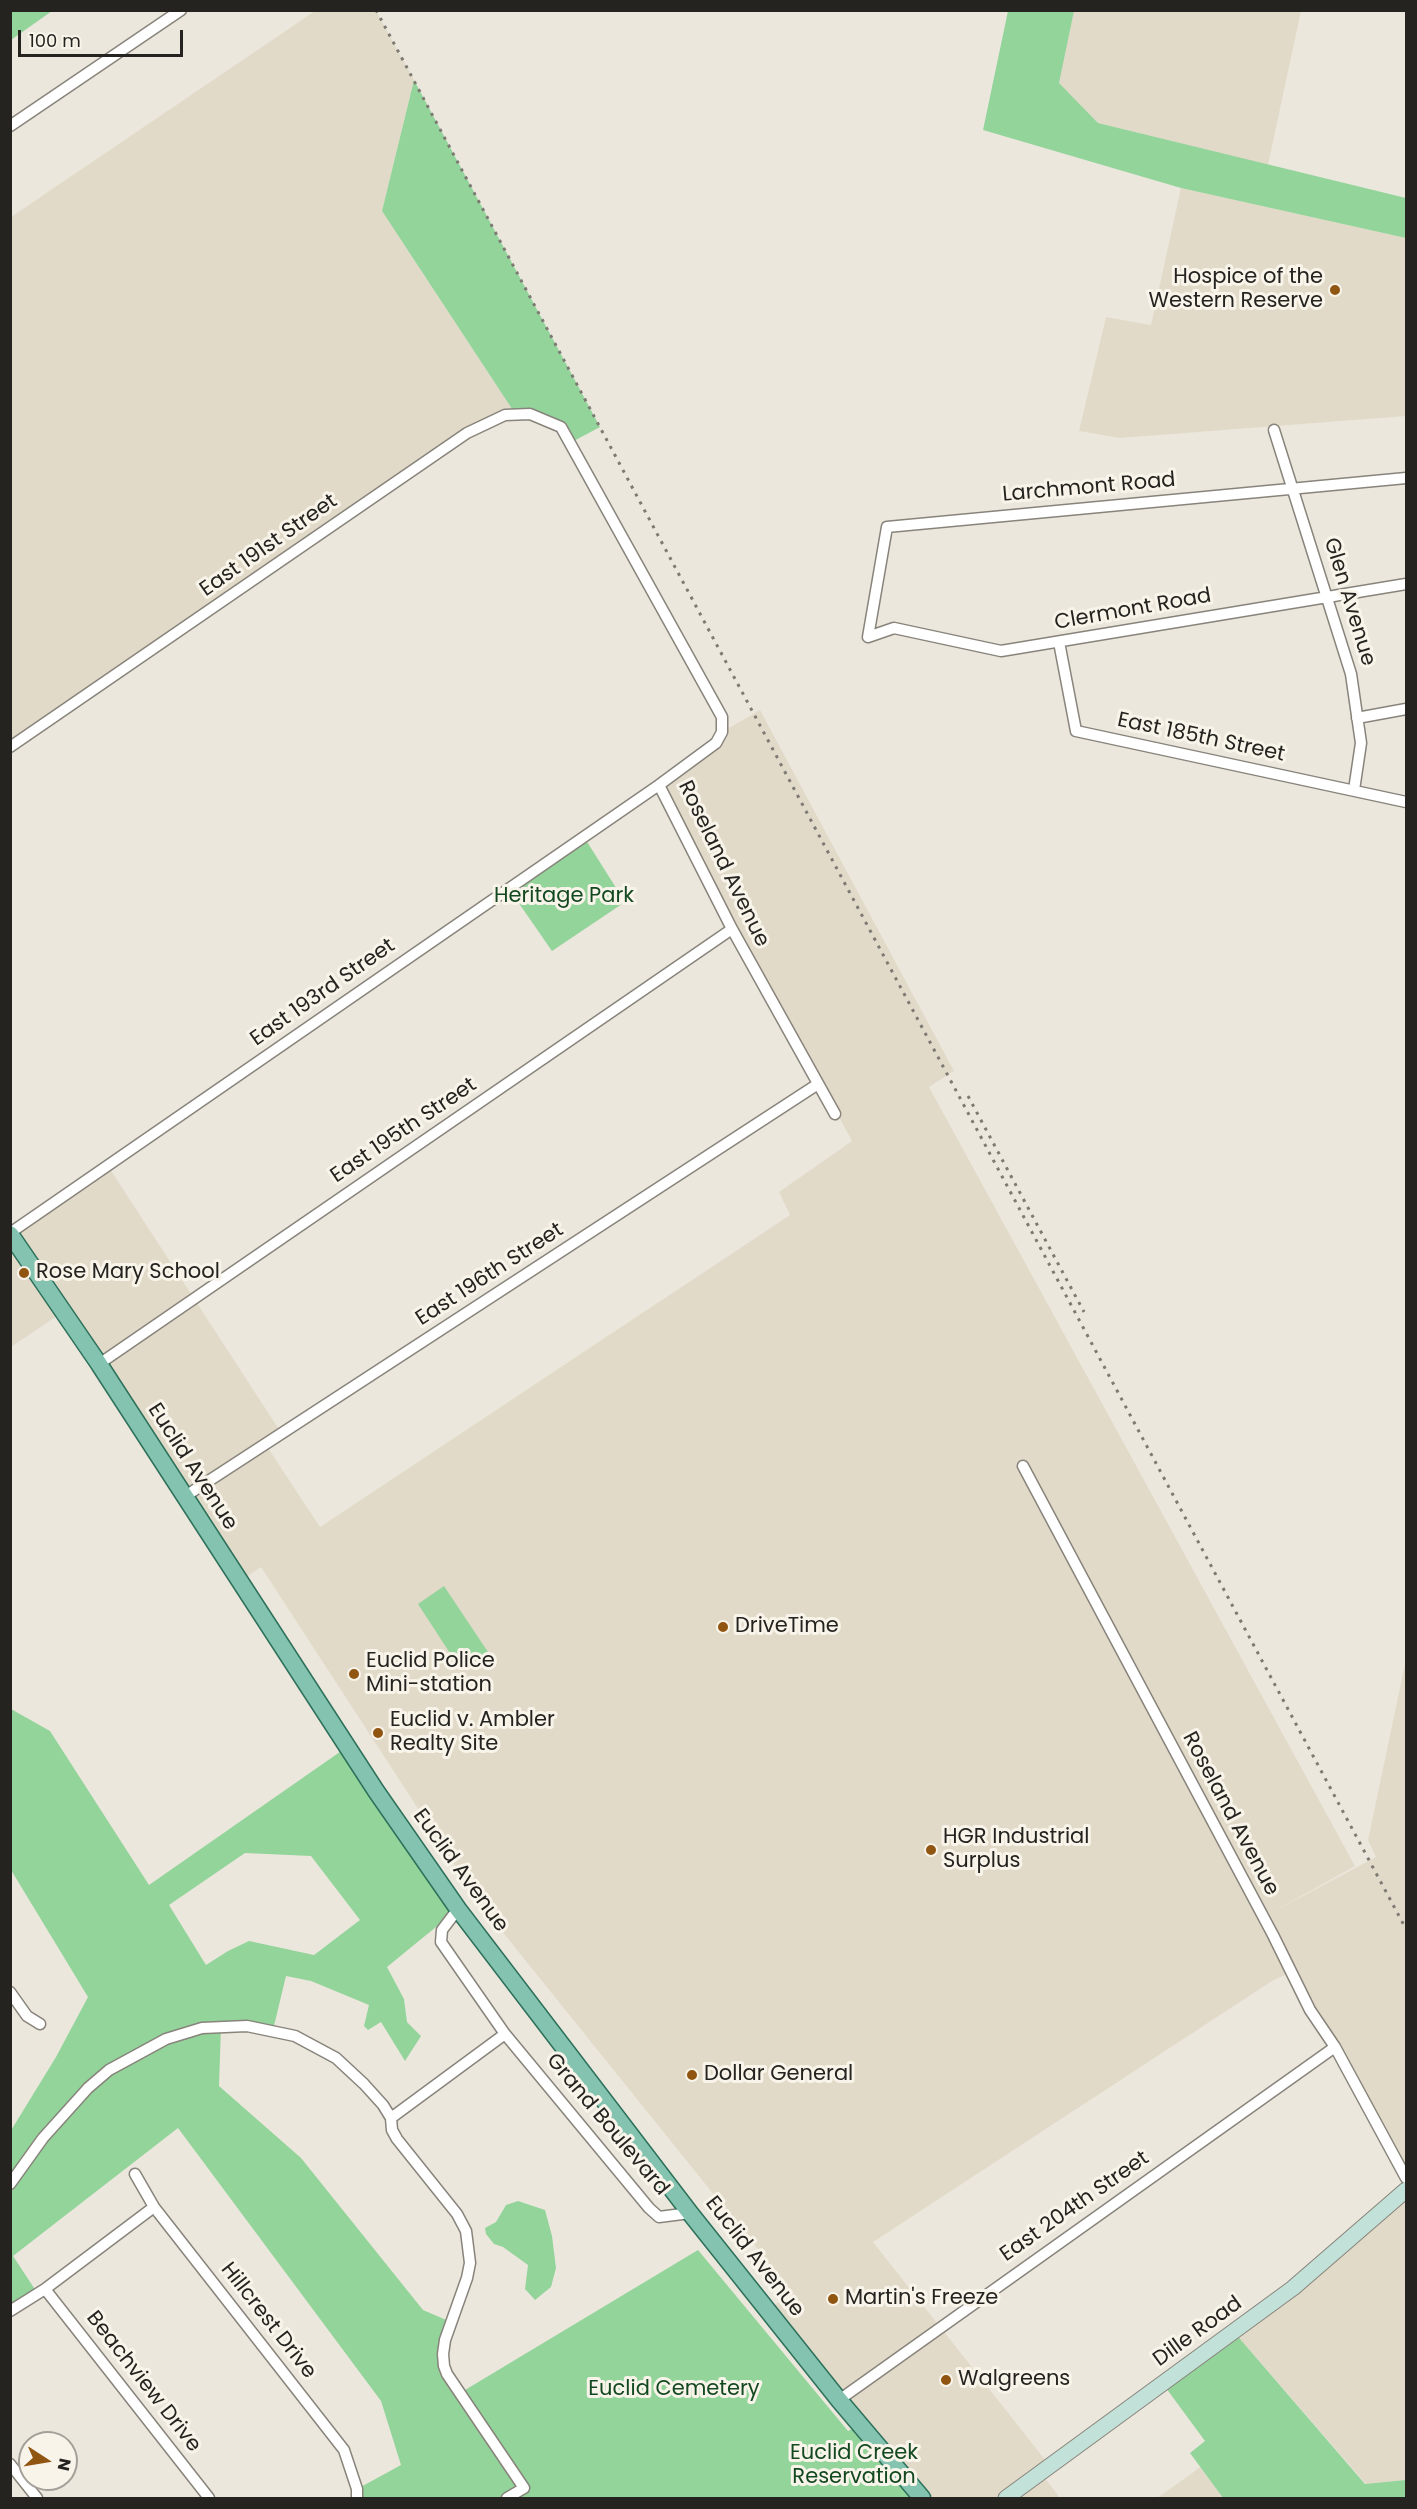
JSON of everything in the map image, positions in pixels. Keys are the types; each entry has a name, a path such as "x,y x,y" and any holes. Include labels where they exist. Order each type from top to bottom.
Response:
{"main road":[{"name":"Euclid Avenue","path":"10,1233 99,1364 376,1791 458,1909 690,2213 839,2400 922,2499"}],"street":[{"path":"10,126 181,10"},
{"name":"East 191st Street","path":"10,747 467,433 505,415 530,414 561,427"},
{"name":"Roseland Avenue","path":"561,427 722,717 722,732 716,743 659,785 732,929 835,1114"},
{"name":"Glen Avenue","path":"1274,430 1351,674 1361,743 1354,790"},
{"name":"Larchmont Road","path":"868,637 887,527 1407,478"},
{"name":"Clermont Road","path":"868,637 894,628 1001,651 1407,584"},
{"name":"East 185th Street","path":"1059,642 1076,731 1407,802"},
{"path":"1357,718 1407,709"},
{"name":"East 193rd Street","path":"10,1233 659,785"},
{"name":"East 195th Street","path":"99,1364 732,929"},
{"name":"East 196th Street","path":"184,1497 818,1084"},
{"name":"Roseland Avenue","path":"1023,1466 1273,1935 1310,2010 1335,2047 1407,2178"},
{"name":"Grand Boulevard","path":"458,1909 442,1930 441,1942 505,2034 649,2208 659,2217 690,2213"},
{"path":"10,1992 27,2016 40,2024"},
{"path":"10,2184 70,2106 109,2070 166,2039 202,2028 230,2026 268,2029 295,2036 336,2058 364,2084 391,2118 392,2130 397,2139 457,2214 466,2231 470,2263 445,2340 443,2354 447,2374 524,2488 507,2499"},
{"path":"391,2118 505,2034"},
{"name":"East 204th Street","path":"839,2400 1335,2047"},
{"name":"Hillcrest Drive","path":"135,2174 154,2207 344,2450 357,2489 357,2499"},
{"name":"Dille Road","path":"1006,2499 1293,2288 1407,2190"},
{"path":"10,2312 45,2289 154,2207"},
{"name":"Beachview Drive","path":"45,2289 209,2499"},
{"path":"10,2464 37,2499"}],"shaded area":[{"path":"1215,10 1225,12 1226,10 1301,11 1268,165 1098,123 1058,83 1074,11"},
{"path":"315,11 376,11 414,80 382,211 516,415 489,421 11,747 11,217"},
{"path":"1181,188 1406,238 1406,416 1120,438 1079,431 1106,317 1151,325"},
{"path":"760,710 954,1071 929,1087 1355,1866 1271,1913 1376,1857 1368,1840 1406,1659 1406,2178 1291,1972 1272,1981 873,2242 1050,2466 1041,2473 1060,2498 922,2498 767,2310 793,2293 480,1904 261,1567 239,1582 63,1312 11,1347 10,1233 108,1166 282,1434 266,1445 320,1527 790,1215 779,1192 852,1141 659,785 722,732"},
{"path":"1406,2190 1406,2480 1366,2484 1234,2332"},
{"path":"1200,2467 1223,2498 1157,2498 1191,2474"}],"green space":[{"path":"11,10 52,10 52,11 11,40"},
{"path":"1008,11 1074,11 1059,83 1098,123 1406,198 1406,238 1181,188 983,130"},
{"path":"414,80 600,427 570,443 561,426 516,415 382,211"},
{"name":"Heritage Park","path":"584,837 625,902 552,951 509,889"},
{"path":"444,1586 488,1652 461,1670 418,1604"},
{"path":"11,1709 50,1731 149,1885 347,1747 458,1909 387,1967 404,1999 407,2022 421,2036 405,2061 381,2022 368,2030 364,2026 369,2005 311,1981 286,1976 273,2030 221,2026 219,2086 301,2158 423,2310 451,2322 443,2354 460,2393 698,2250 848,2431 860,2425 922,2498 357,2498 357,2489 401,2465 381,2401 178,2128 13,2256 38,2294 11,2311 10,2132 56,2057 88,1997 11,1870","holes":["245,1853 311,1856 360,1920 314,1955 249,1941 206,1965 169,1905"]},
{"path":"518,2201 545,2210 552,2236 556,2268 551,2287 535,2300 525,2289 528,2265 503,2247 494,2244 486,2234 485,2228 496,2222 506,2205"},
{"path":"1234,2332 1365,2484 1406,2480 1406,2498 1223,2498 1190,2453 1205,2441 1163,2384"}],"railway":[{"path":"376,10 1406,1929"},
{"path":"968,1096 1084,1312"}],"place":[{"name":"Hospice of the Western Reserve","path":"1335,290"},
{"name":"Rose Mary School","path":"24,1273"},
{"name":"DriveTime","path":"723,1627"},
{"name":"Euclid Police Mini-station","path":"354,1674"},
{"name":"Euclid v. Ambler Realty Site","path":"378,1733"},
{"name":"HGR Industrial Surplus","path":"931,1850"},
{"name":"Dollar General","path":"692,2075"},
{"name":"Martin's Freeze","path":"833,2299"},
{"name":"Walgreens","path":"946,2380"}],"park label":[{"name":"Euclid Cemetery","path":"674,2390"},
{"name":"Euclid Creek Reservation","path":"854,2466"}]}
